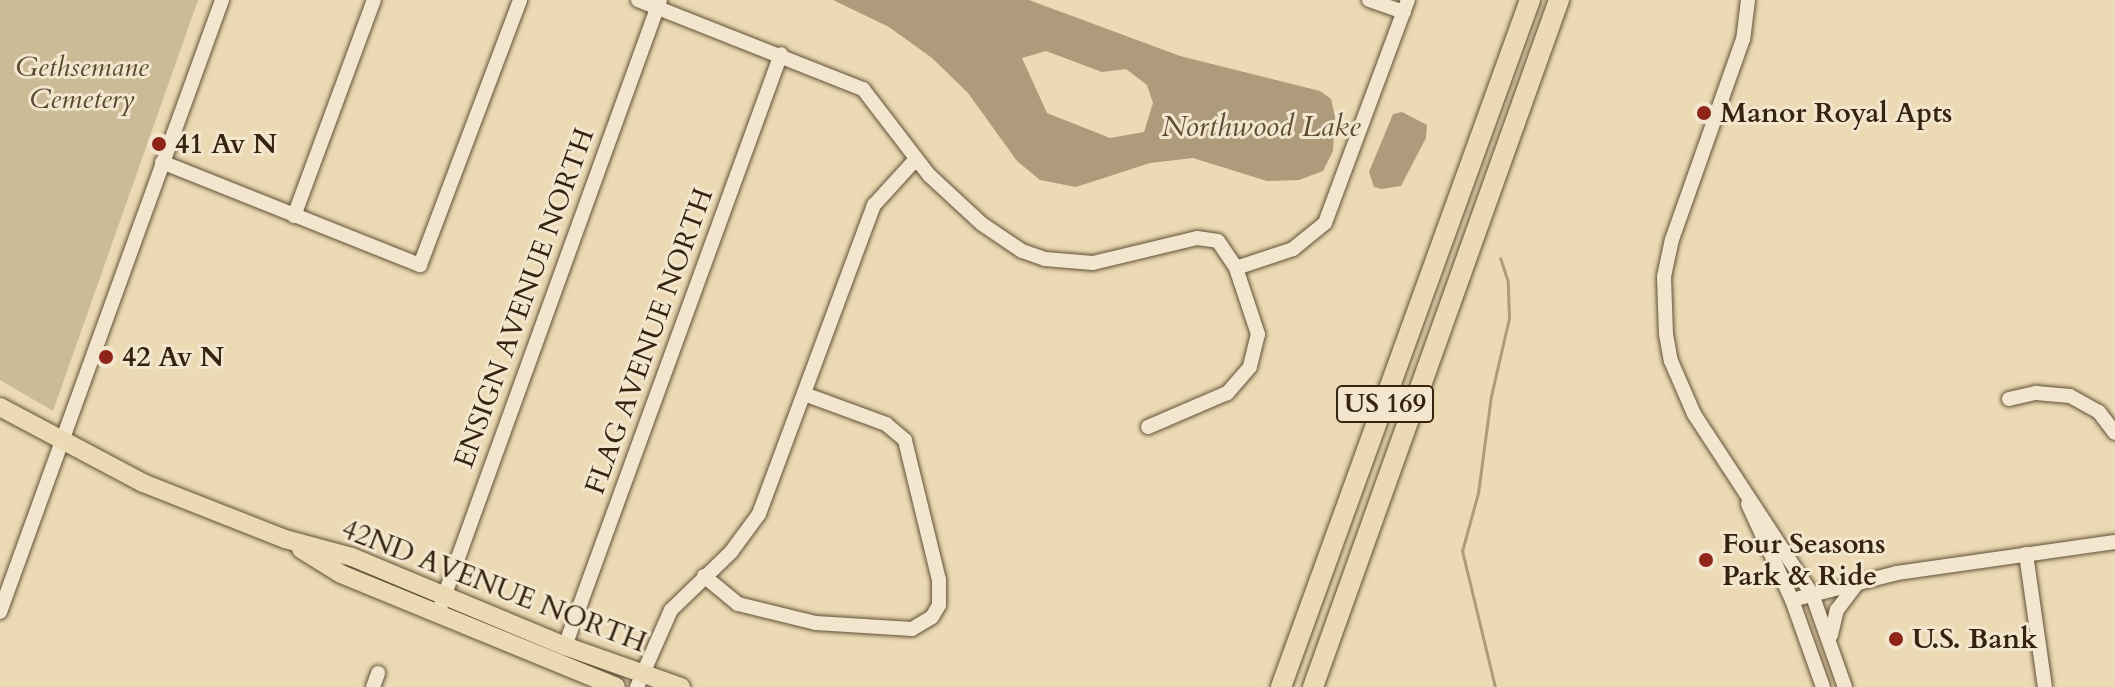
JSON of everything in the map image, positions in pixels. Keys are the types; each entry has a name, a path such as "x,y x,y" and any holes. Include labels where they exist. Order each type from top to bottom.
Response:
{"highway":[{"name":"US 169","path":"1281,687 1530,0"},
{"name":"US 169","path":"1313,687 1559,0"}],"main road":[{"name":"42ND AVENUE NORTH","path":"0,407 62,444 285,539 352,557 565,646 639,681 681,687"},
{"name":"42ND AVENUE NORTH","path":"285,539 341,574 616,687"}],"street":[{"path":"0,612 222,0"},
{"path":"294,216 374,0"},
{"path":"162,162 420,265 520,0"},
{"path":"638,0 658,4 863,89 878,103 916,159 1001,239 1045,259 1093,263 1207,237 1226,248 1258,334 1250,367 1227,393 1148,427"},
{"path":"1236,268 1293,249 1325,223 1406,6 1369,0"},
{"path":"1748,0 1743,39 1672,239 1663,305 1681,388 1747,499 1812,594 1831,639 1845,687"},
{"name":"ENSIGN AVENUE NORTH","path":"438,614 658,4"},
{"name":"FLAG AVENUE NORTH","path":"565,646 781,54"},
{"path":"639,681 660,629 704,576 731,552 759,514 874,205 916,159"},
{"path":"2009,399 2036,393 2070,396 2099,412 2115,433"},
{"path":"704,576 738,604 802,621 899,631 932,617 941,594 908,449 900,433 886,424 804,394"},
{"path":"1747,499 1792,600 1823,687"},
{"path":"1792,600 1859,581 2115,542"},
{"path":"2026,554 2045,687"},
{"path":"1831,639 1834,615 1859,581"}],"green space":[{"name":"Gethsemane Cemetery","path":"0,0 198,0 53,411 0,380"}],"water":[{"name":"Northwood Lake","path":"833,0 1029,0 1180,56 1320,91 1331,99 1335,116 1333,151 1323,171 1299,180 1267,181 1193,158 1150,163 1076,187 1040,180 1017,161 968,93 932,58 889,27","holes":["1046,51 1102,72 1126,69 1147,85 1153,103 1144,132 1110,138 1047,113 1022,58"]},
{"path":"1402,112 1427,125 1426,138 1401,186 1374,187 1369,172 1393,114"}],"waterway":[{"path":"1495,687 1462,551 1478,493 1491,396 1509,318 1508,282 1500,258"}],"place":[{"name":"Manor Royal Apts","path":"1704,113"},
{"name":"41 Av N","path":"159,144"},
{"name":"42 Av N","path":"106,357"},
{"name":"Four Seasons Park & Ride","path":"1706,560"},
{"name":"U.S. Bank","path":"1896,639"}]}
